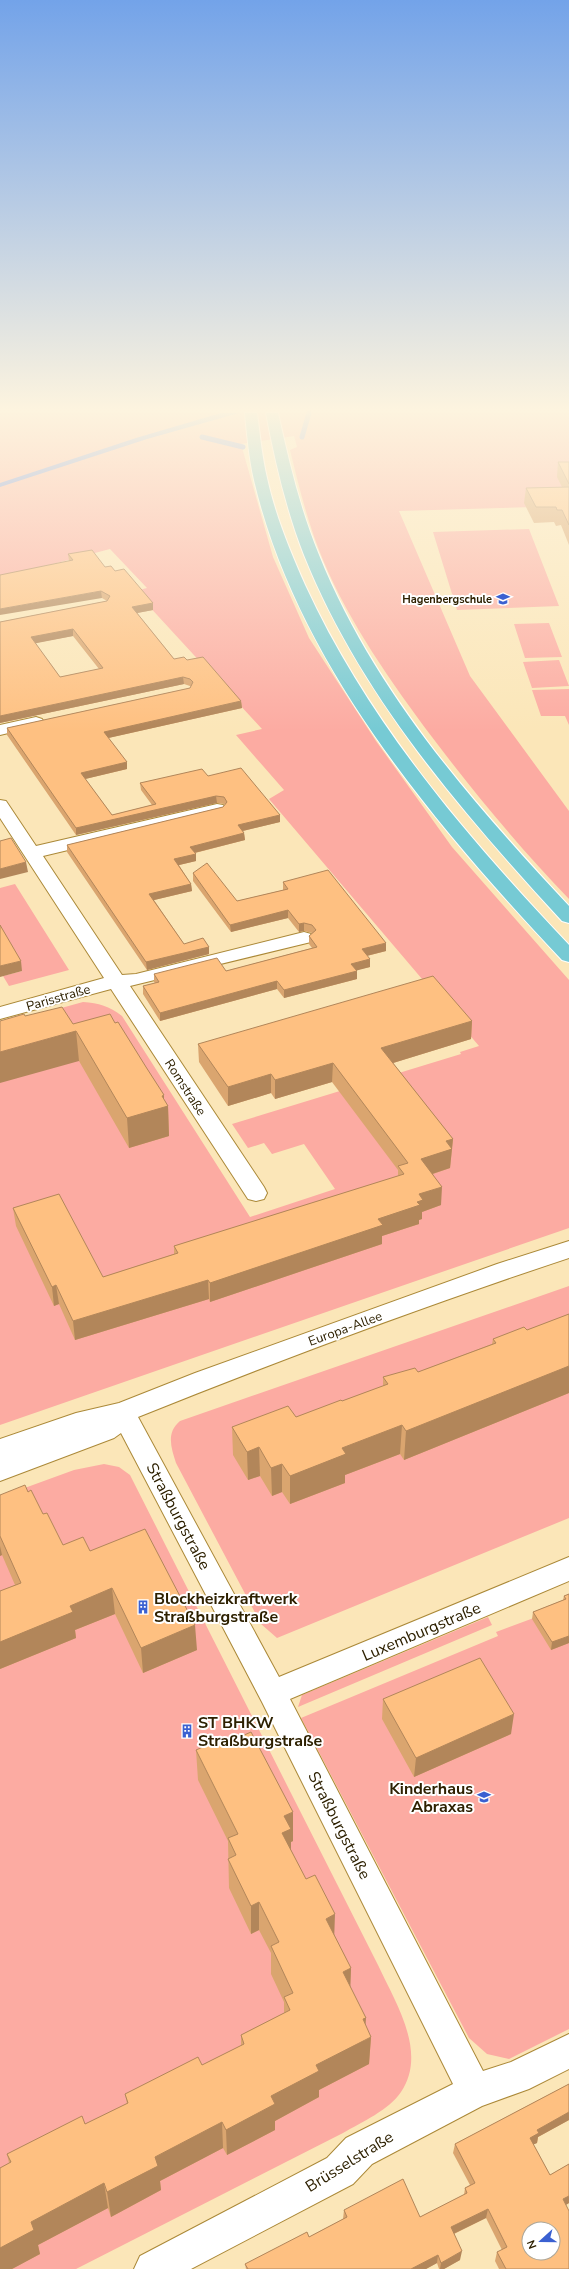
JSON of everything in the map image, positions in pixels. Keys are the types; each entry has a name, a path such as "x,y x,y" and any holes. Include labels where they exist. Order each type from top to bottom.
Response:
{"highway":[{"path":"273,519 287,560 312,614 345,675 387,738 432,800 502,884 569,956"},
{"path":"297,519 307,548 336,609 372,672 414,734 465,801 569,917"}],"street":[{"path":"0,730 51,719"},
{"name":"Romstraße","path":"0,805 256,1192"},
{"path":"32,853 217,809"},
{"path":"116,981 136,980 304,938"},
{"name":"Parisstraße","path":"0,1013 116,981"},
{"name":"Europa-Allee","path":"0,1450 76,1423 123,1412 226,1372 498,1273 569,1249"},
{"name":"Europa-Allee","path":"0,1470 104,1431 117,1423 123,1412"},
{"name":"Straßburgstraße","path":"123,1412 272,1693 474,2090"},
{"name":"Luxemburgstraße","path":"272,1693 569,1569"},
{"name":"Brüsselstraße","path":"153,2269 340,2170 359,2151 474,2090 517,2077 569,2051"}],"shaded area":[{"path":"0,519 262,519 273,557 309,638 376,741 452,847 569,980 569,1228 0,1425 0,1025 83,1002 104,1006 122,1016 250,1217 335,1189 304,1144 272,1154 264,1143 248,1148 232,1124 461,1054 460,1052 479,1046 269,799 284,790 236,735 262,729 135,591 147,588 110,549 0,578"},
{"path":"308,519 402,519 470,676 569,811 569,899 481,800 401,695 372,652 346,607 323,560"},
{"path":"529,529 559,606 457,610 433,532"},
{"path":"549,623 562,657 525,658 514,624"},
{"path":"559,660 569,686 532,688 523,662"},
{"path":"569,689 569,725 565,716 541,716 532,690"},
{"path":"15,884 69,970 9,986 3,976 22,971 0,933 0,888"},
{"path":"569,1286 569,1518 277,1638 261,1624 176,1463 171,1446 171,1435 180,1421"},
{"path":"104,1464 119,1467 130,1475 393,1995 406,2027 410,2044 411,2060 408,2077 401,2092 390,2104 375,2115 343,2133 76,2269 0,2269 0,1497 74,1470"},
{"name":"Kinderhaus Abraxas","path":"558,1609 569,1613 569,2029 509,2059 487,2054 469,2038 301,1718 498,1636 496,1632"},
{"path":"488,1617 492,1625 298,1707 302,1695"}],"building":[{"path":"92,550 105,567 111,566 115,571 124,569 153,603 132,607 174,659 184,657 187,660 203,657 241,701 104,732 127,762 81,773 112,815 156,804 140,783 202,769 208,776 241,768 280,815 238,825 244,833 190,847 196,854 174,859 191,884 149,894 184,944 203,938 209,947 146,962 67,845 223,807 227,802 224,797 216,796 76,828 7,728 190,688 193,682 190,679 183,677 0,716 0,622 107,601 110,596 101,591 0,609 0,575 73,560 68,554","holes":["73,629 103,668 60,677 31,637"]},
{"path":"11,838 26,862 0,869 0,841"},
{"path":"207,863 237,901 288,889 283,882 328,870 386,943 362,949 370,959 351,964 357,971 284,990 277,981 160,1013 143,986 159,982 154,974 217,958 226,971 317,947 309,936 316,930 312,925 304,923 299,924 288,910 230,925 193,873"},
{"path":"0,925 21,961 0,966"},
{"path":"433,976 472,1021 381,1048 453,1139 446,1141 452,1149 421,1159 442,1187 419,1194 423,1200 417,1202 420,1205 378,1219 383,1225 210,1283 208,1280 73,1321 56,1285 52,1287 13,1208 59,1194 103,1277 178,1253 174,1246 404,1174 398,1166 408,1163 333,1063 275,1080 271,1074 228,1087 198,1044"},
{"path":"62,1007 73,1024 110,1014 115,1023 118,1022 164,1095 162,1096 168,1106 127,1118 76,1031 0,1052 0,1021 24,1014 25,1016"},
{"path":"569,1314 569,1366 406,1431 402,1425 342,1448 346,1454 290,1476 282,1464 271,1468 259,1447 247,1452 232,1427 288,1406 296,1417 388,1384 383,1377 415,1368 418,1372 496,1343 493,1339 524,1327 527,1330"},
{"path":"25,1485 28,1492 31,1490 43,1514 47,1513 63,1545 83,1537 90,1551 145,1529 195,1625 141,1648 112,1588 70,1606 73,1612 0,1642 0,1591 21,1583 0,1536 0,1495"},
{"path":"569,1594 569,1636 552,1642 533,1612 566,1599 564,1596"},
{"path":"480,1658 514,1714 416,1758 383,1699"},
{"path":"251,1732 293,1812 284,1816 291,1829 282,1833 306,1879 315,1875 335,1914 326,1919 351,1968 343,1972 366,2018 363,2019 371,2037 316,2065 319,2071 271,2096 275,2104 226,2130 222,2122 155,2157 158,2166 107,2192 104,2183 31,2222 34,2230 0,2248 0,2168 11,2162 7,2154 82,2116 85,2124 128,2103 125,2094 198,2057 202,2065 244,2044 241,2035 290,2010 284,1997 293,1993 271,1946 279,1942 259,1902 251,1906 228,1859 236,1855 228,1838 238,1834 196,1750 221,1739 224,1744"},
{"path":"569,2084 569,2112 537,2130 539,2133 530,2138 550,2175 569,2164 569,2196 563,2199 569,2211 569,2269 506,2269 497,2252 507,2247 488,2209 451,2227 462,2251 441,2263 438,2255 411,2269 248,2269 245,2264 307,2232 309,2237 347,2217 344,2210 403,2179 420,2217 467,2193 465,2188 475,2183 455,2144"}],"place":[{"name":"Hagenbergschule","path":"503,599"},
{"name":"Blockheizkraftwerk Straßburgstraße","path":"143,1607"},
{"name":"ST BHKW Straßburgstraße","path":"187,1731"},
{"name":"Kinderhaus Abraxas","path":"484,1797"}]}
